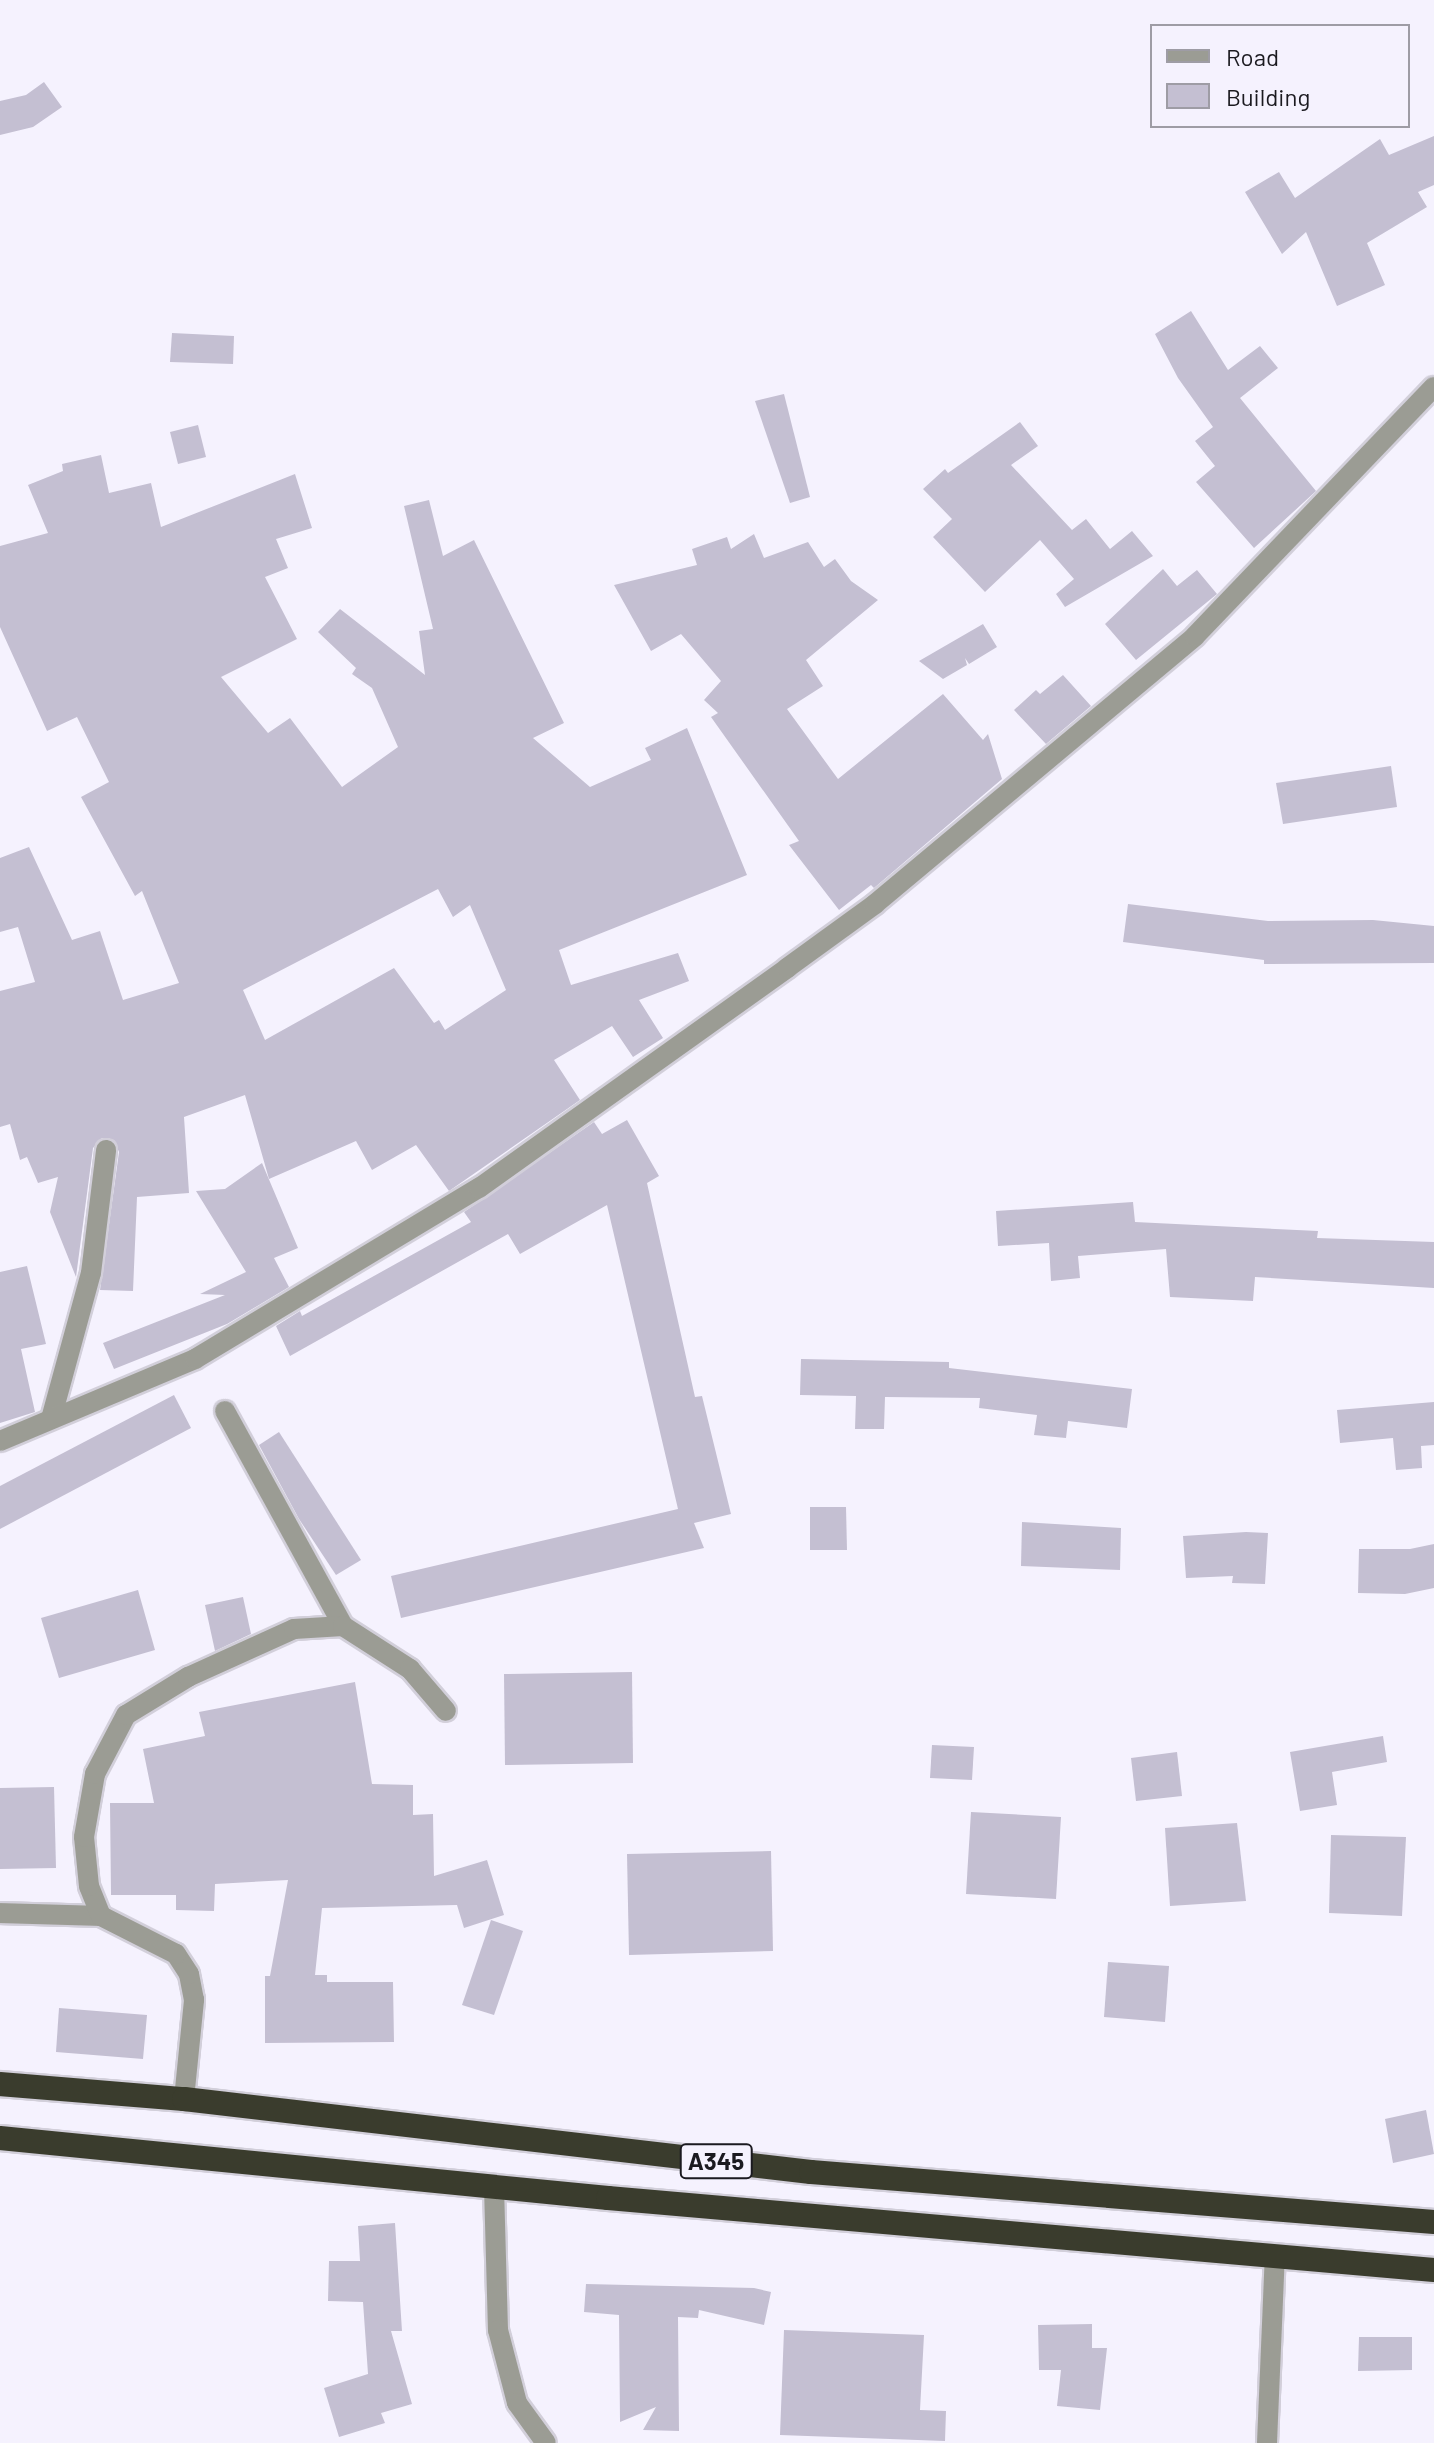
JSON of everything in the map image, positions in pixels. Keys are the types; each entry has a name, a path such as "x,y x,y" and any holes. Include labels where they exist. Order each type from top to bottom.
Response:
{"highway":[{"name":"A345","path":"0,2084 184,2099 811,2172 1434,2222"},
{"name":"A345","path":"0,2138 494,2187 1434,2270"}],"street":[{"path":"0,1441 195,1359 479,1188 875,904 1195,636 1434,387"},
{"path":"51,1419 91,1273 106,1150"},
{"path":"225,1411 343,1626 410,1669 446,1711"},
{"path":"101,1916 89,1886 84,1837 95,1774 126,1715 188,1677 294,1629 343,1626"},
{"path":"0,1913 101,1916 176,1954 189,1974 194,2000 184,2099"},
{"path":"494,2187 498,2330 517,2403 546,2443"},
{"path":"1267,2443 1275,2255"}],"building":[{"path":"44,82 62,107 33,127 0,135 0,101 26,95"},
{"path":"1434,136 1434,185 1418,192 1427,207 1367,243 1385,285 1337,306 1306,232 1282,254 1245,192 1279,172 1295,198 1380,139 1389,155"},
{"path":"1191,311 1228,370 1260,346 1278,368 1240,398 1316,491 1254,548 1196,482 1215,466 1195,441 1213,427 1178,378 1155,334"},
{"path":"172,333 234,336 233,364 170,362"},
{"path":"784,394 810,497 790,503 755,401"},
{"path":"1020,422 1038,446 1011,465 1072,530 1086,519 1110,549 1132,531 1153,556 1065,607 1056,594 1074,579 1040,540 985,592 933,537 952,519 923,489 945,469 948,473"},
{"path":"198,425 206,457 178,464 170,432"},
{"path":"101,455 109,493 151,483 161,527 295,474 312,528 276,539 288,568 265,577 297,639 221,677 268,733 290,718 342,787 398,747 372,688 352,674 356,668 318,632 340,609 425,675 419,631 433,629 404,506 429,500 443,556 474,540 564,723 533,738 590,787 651,760 645,748 687,728 747,875 559,950 571,985 678,953 689,981 639,1000 663,1038 633,1057 612,1026 554,1060 580,1100 449,1191 416,1145 372,1170 356,1141 269,1179 245,1095 184,1117 189,1193 137,1197 133,1291 100,1290 119,1152 114,1140 102,1138 93,1148 76,1277 50,1212 58,1177 38,1183 27,1157 20,1160 10,1124 0,1127 0,991 35,982 18,927 0,932 0,858 29,847 72,940 100,931 123,1000 179,983 142,891 135,896 81,797 109,782 77,717 47,731 0,627 0,546 48,533 28,485 63,471 62,464","holes":["438,889 453,917 470,905 506,990 445,1030 439,1020 434,1023 394,968 265,1040 243,990"]},
{"path":"754,534 764,558 808,542 824,567 835,559 851,581 878,600 806,660 823,686 787,709 838,779 943,694 983,740 988,734 1002,779 874,888 871,885 839,910 789,845 799,841 711,717 718,713 704,700 721,681 681,634 651,651 614,585 697,565 692,549 727,537 731,549"},
{"path":"1163,569 1177,586 1197,570 1217,594 1136,660 1105,624"},
{"path":"983,624 997,647 969,664 965,658 967,665 943,679 919,661"},
{"path":"1063,675 1091,706 1046,744 1014,710 1036,690 1040,694"},
{"path":"1391,766 1397,807 1283,824 1276,783"},
{"path":"1128,904 1268,921 1373,920 1434,926 1434,963 1264,964 1264,960 1123,942"},
{"path":"627,1120 659,1176 647,1183 695,1397 702,1396 731,1514 694,1523 704,1548 401,1618 391,1576 678,1509 607,1205 520,1254 508,1234 290,1356 276,1326 300,1311 302,1316 471,1222 464,1212 594,1122 602,1134"},
{"path":"262,1163 298,1248 274,1258 289,1287 227,1324 114,1369 103,1343 225,1295 200,1294 246,1272 196,1191 225,1189"},
{"path":"1133,1202 1135,1222 1318,1231 1317,1238 1434,1242 1434,1288 1255,1277 1253,1301 1170,1297 1166,1249 1078,1256 1080,1278 1051,1281 1049,1243 998,1246 996,1211"},
{"path":"27,1266 46,1344 21,1349 35,1412 0,1423 0,1272"},
{"path":"801,1359 949,1362 949,1368 1132,1389 1127,1428 1068,1421 1066,1438 1034,1435 1037,1415 979,1408 980,1398 885,1397 884,1429 855,1429 856,1396 800,1395"},
{"path":"174,1395 191,1428 0,1529 0,1486"},
{"path":"1434,1402 1434,1445 1421,1446 1422,1468 1396,1470 1393,1438 1340,1443 1337,1410"},
{"path":"279,1432 361,1560 336,1575 299,1519 259,1445"},
{"path":"810,1507 846,1507 847,1550 810,1550"},
{"path":"1022,1522 1121,1528 1120,1570 1021,1566"},
{"path":"1268,1533 1265,1584 1232,1583 1233,1576 1186,1578 1183,1536"},
{"path":"1434,1544 1434,1588 1405,1594 1358,1593 1359,1549 1410,1549"},
{"path":"138,1590 155,1650 59,1678 41,1618"},
{"path":"243,1597 251,1634 215,1651 205,1605"},
{"path":"632,1672 633,1763 505,1765 504,1674"},
{"path":"355,1682 372,1784 413,1785 413,1815 433,1814 434,1876 487,1860 504,1915 464,1928 457,1905 322,1908 315,1975 327,1975 327,1982 393,1982 394,2042 265,2043 265,1976 270,1976 288,1880 215,1884 214,1911 176,1910 176,1895 111,1895 110,1803 154,1803 143,1749 205,1736 199,1712"},
{"path":"1383,1736 1387,1762 1332,1772 1337,1805 1300,1811 1290,1752"},
{"path":"932,1745 974,1747 972,1780 930,1778"},
{"path":"1177,1752 1182,1796 1136,1801 1131,1758"},
{"path":"54,1787 56,1868 0,1869 0,1788"},
{"path":"971,1812 1061,1817 1056,1899 966,1894"},
{"path":"1237,1823 1246,1901 1170,1906 1165,1828"},
{"path":"1331,1835 1406,1837 1402,1916 1329,1913"},
{"path":"771,1851 773,1951 629,1955 627,1854"},
{"path":"491,1920 523,1931 494,2015 462,2005"},
{"path":"1108,1962 1169,1966 1165,2022 1104,2017"},
{"path":"59,2008 147,2015 143,2059 56,2052"},
{"path":"1426,2110 1434,2154 1393,2163 1385,2119"},
{"path":"395,2223 402,2331 391,2331 412,2404 381,2413 385,2423 339,2437 324,2388 368,2374 363,2302 328,2301 329,2261 360,2261 358,2226"},
{"path":"586,2284 754,2288 771,2292 764,2325 699,2310 698,2318 678,2317 679,2431 643,2430 656,2407 620,2422 619,2315 584,2312"},
{"path":"1092,2324 1092,2348 1107,2348 1100,2410 1057,2406 1061,2370 1039,2370 1038,2325"},
{"path":"784,2330 924,2335 920,2410 946,2411 945,2441 780,2435"},
{"path":"1359,2337 1412,2337 1412,2370 1358,2371"}]}
